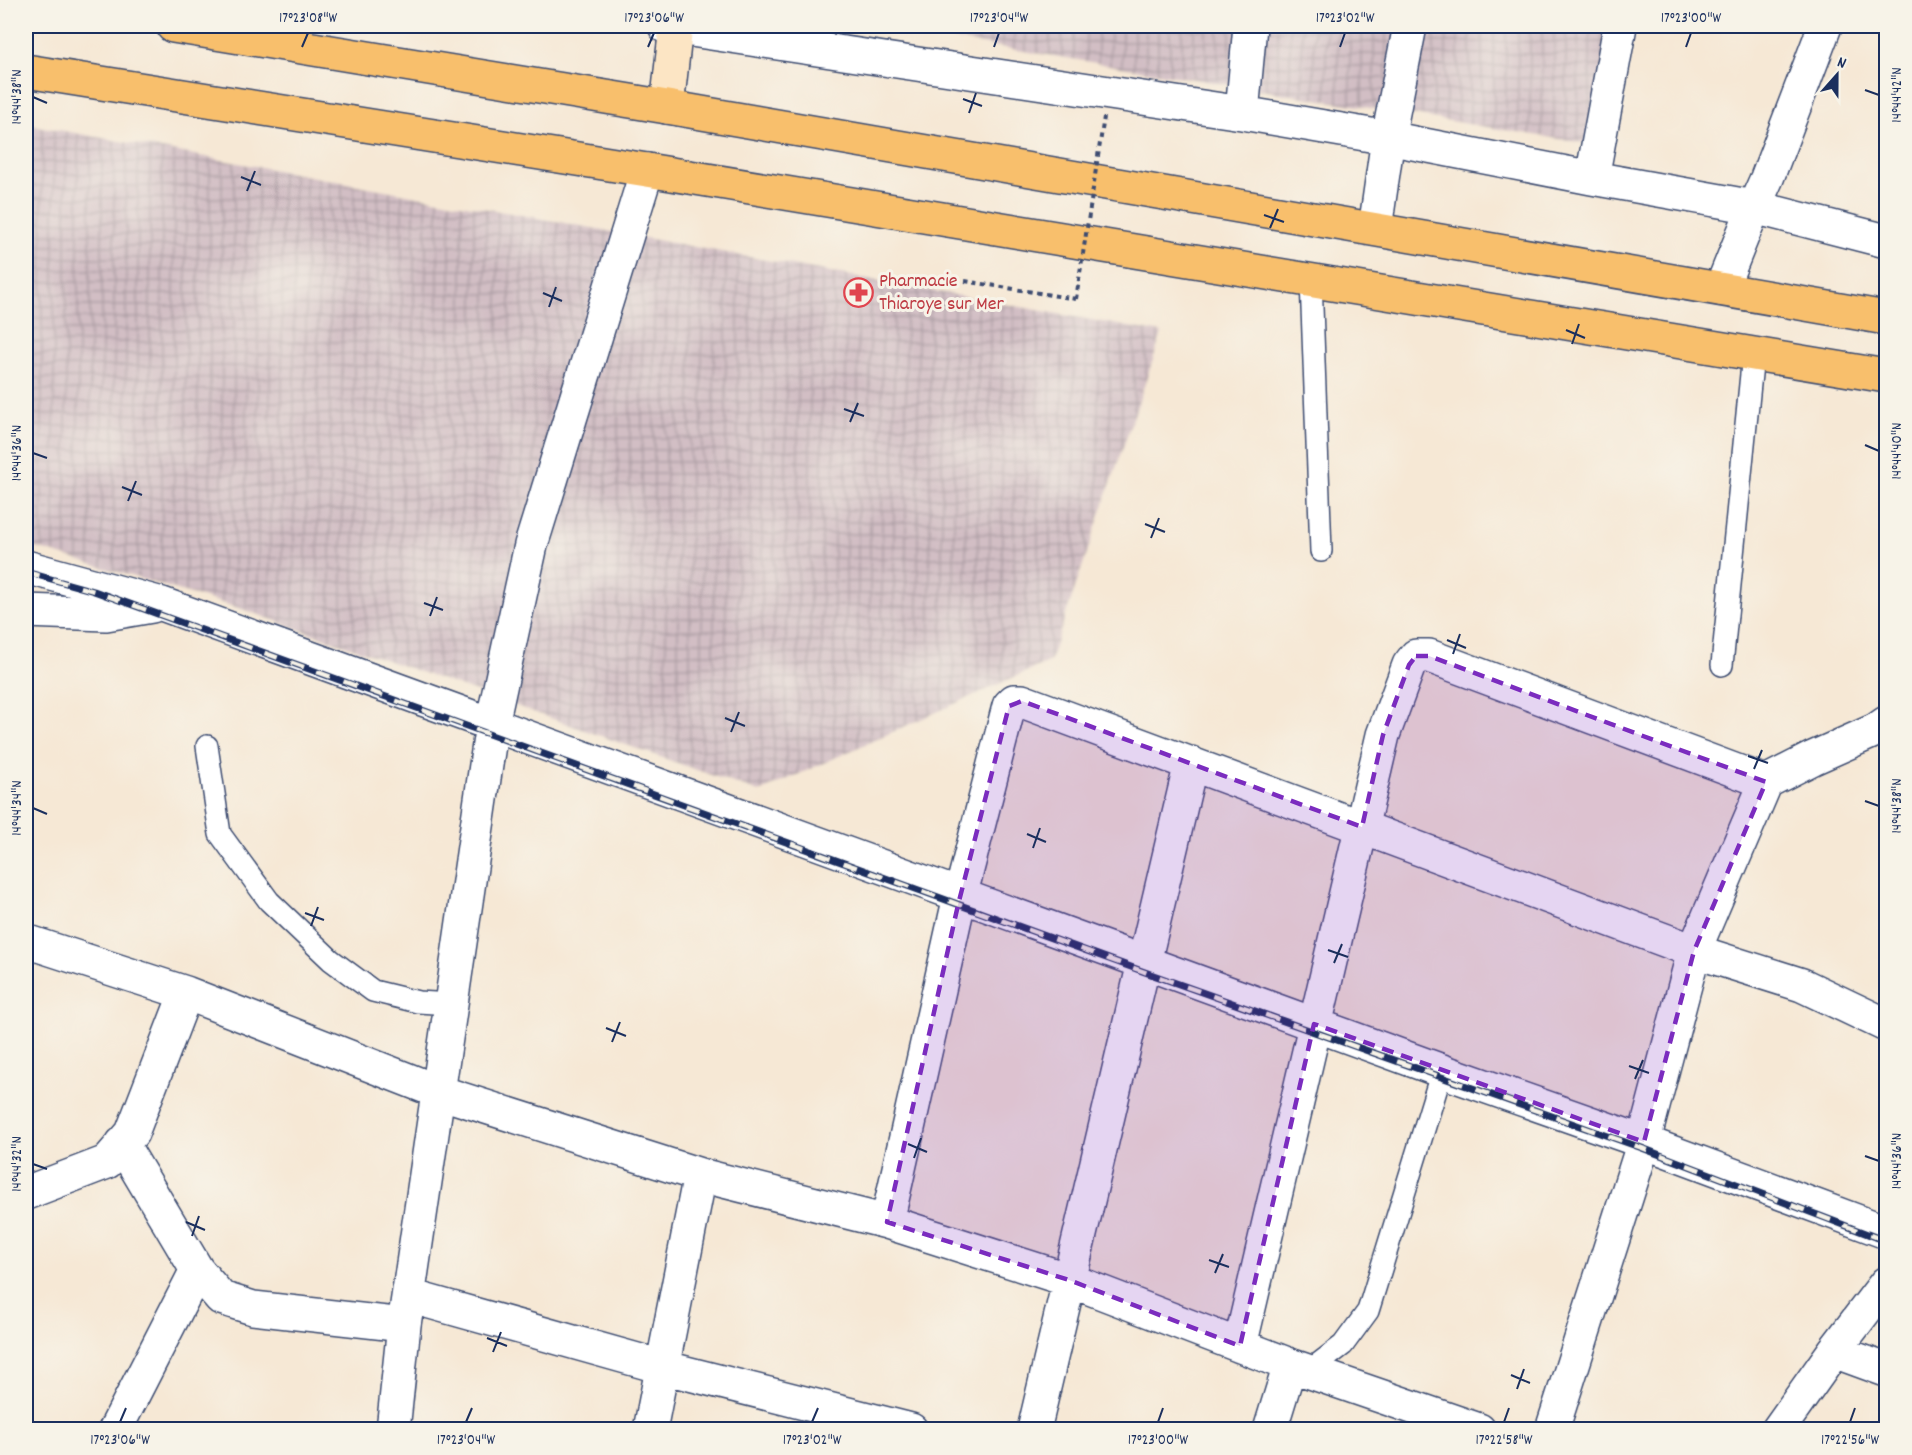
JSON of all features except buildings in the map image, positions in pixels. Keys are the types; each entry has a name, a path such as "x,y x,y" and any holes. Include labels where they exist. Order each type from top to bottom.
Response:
{"highway":[{"path":"173,26 667,107 1887,318"},
{"path":"26,70 647,170 1887,376"}],"street":[{"path":"667,107 672,26 1242,113 1388,138 1754,207 1887,241"},
{"path":"1242,113 1251,26"},
{"path":"1375,229 1388,138 1410,26"},
{"path":"1592,178 1620,26"},
{"path":"1721,289 1767,178 1825,26"},
{"path":"393,1430 406,1311 492,724 531,545 647,170"},
{"path":"26,567 162,604 1887,1232"},
{"path":"26,611 106,614 162,604"},
{"path":"1240,1346 1383,735 1409,665 1416,656 1429,656 1766,782"},
{"path":"887,1222 960,894 1009,706 1014,701 1022,701 1191,763 1694,951 1802,985 1887,1025"},
{"path":"1552,1430 1644,1142 1694,951 1766,782 1887,723"},
{"path":"1034,1430 1191,763"},
{"path":"26,940 186,993 439,1092 700,1175 887,1222 1070,1280 1240,1346 1479,1430"},
{"path":"26,1193 107,1162 132,1133 186,993"},
{"path":"122,1144 197,1270 221,1298 253,1308 406,1311 662,1367 911,1430"},
{"path":"650,1430 700,1175"},
{"path":"115,1430 197,1270"},
{"path":"1779,1430 1834,1351 1887,1283"},
{"path":"1834,1351 1887,1371"},
{"path":"1270,1430 1300,1368"}],"lane":[{"path":"1311,280 1321,551"},
{"path":"1722,665 1753,354"},
{"path":"207,746 220,834 269,901 331,960 373,990 418,1002 452,1004"},
{"path":"1300,1368 1343,1345 1368,1311 1442,1071"}],"path":[{"path":"965,280 1076,299 1104,117"}],"highlighted area":[{"path":"1416,656 1429,656 1766,782 1694,951 1644,1142 1314,1024 1240,1346 1069,1280 887,1222 958,905 1009,706 1022,701 1362,827 1383,735 1409,665"}],"shaded area":[{"path":"872,26 1627,26 1602,146"},
{"path":"26,124 1162,333 1050,661 759,792 245,610 26,546"}],"railway":[{"path":"26,572 94,591 1142,971 1642,1148 1886,1241"}],"place":[{"name":"Pharmacie Thiaroye sur Mer","path":"858,293"}]}
